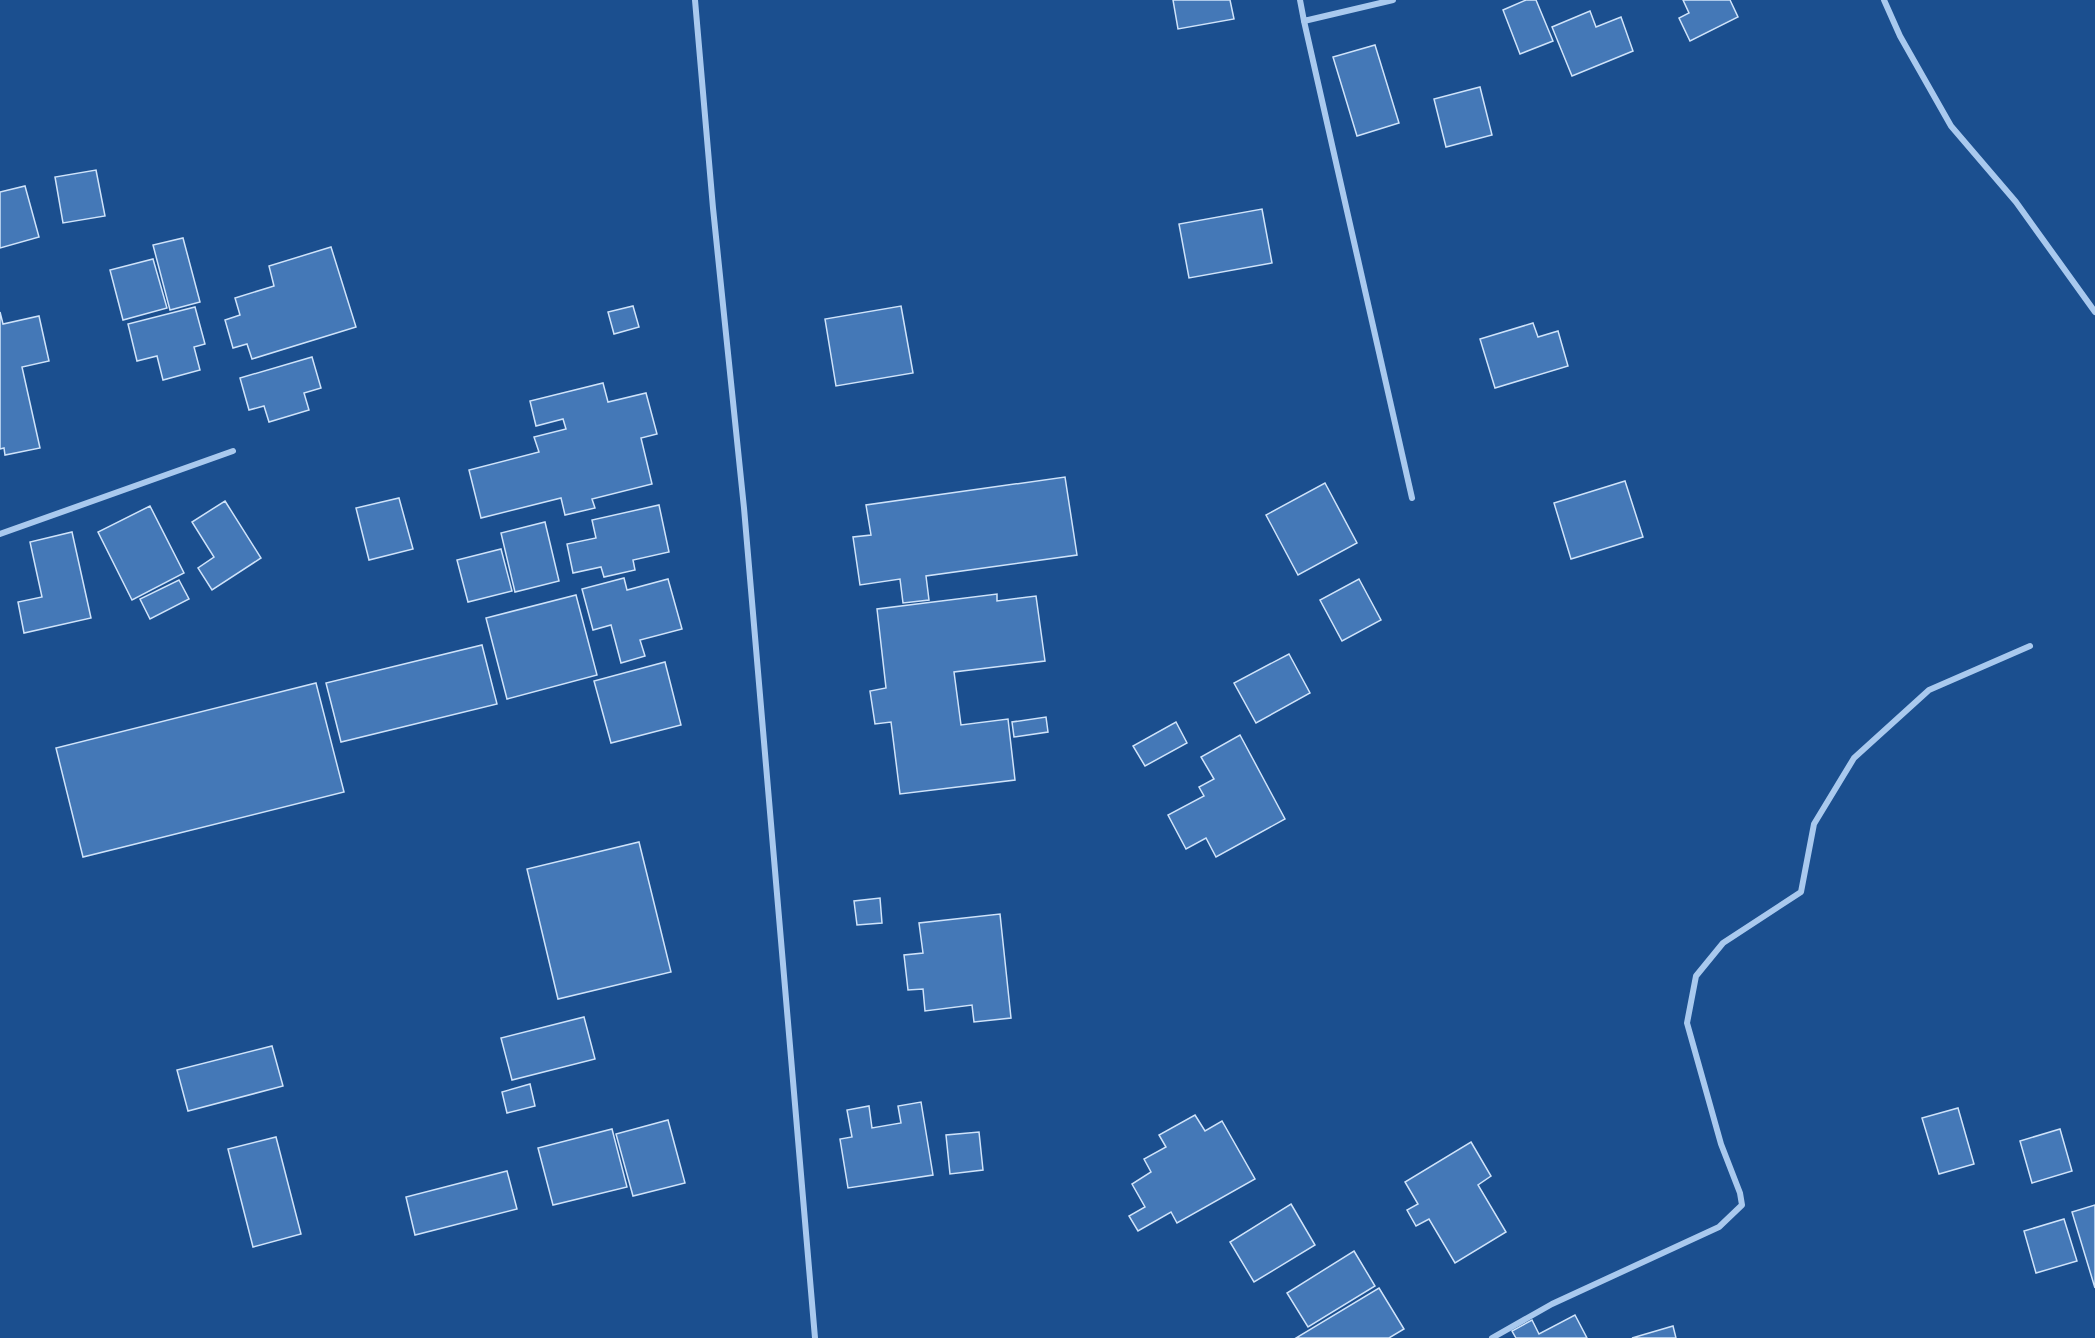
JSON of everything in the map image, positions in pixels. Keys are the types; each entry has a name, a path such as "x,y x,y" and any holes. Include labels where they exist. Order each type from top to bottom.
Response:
{"street":[{"path":"695,0 713,208 744,508 815,1338"},
{"path":"1300,0 1412,498"},
{"path":"1304,21 1393,0"},
{"path":"1884,0 1900,36 1951,126 2016,202 2095,312"},
{"path":"0,534 232,451"},
{"path":"1492,1338 1552,1304 1719,1227 1742,1205 1740,1193 1721,1144 1687,1023 1696,976 1724,943 1801,892 1814,824 1854,758 1929,690 2030,646"}],"building":[{"path":"1173,0 1230,0 1234,19 1178,29"},
{"path":"1526,0 1536,0 1553,41 1520,54 1503,10"},
{"path":"1683,0 1730,0 1738,17 1690,41 1679,18 1689,13"},
{"path":"1590,11 1596,27 1621,17 1633,51 1572,76 1552,27"},
{"path":"1375,45 1399,123 1357,136 1333,57"},
{"path":"1480,87 1492,135 1446,147 1434,99"},
{"path":"96,170 105,216 63,223 55,177"},
{"path":"25,186 39,237 0,248 0,192"},
{"path":"1262,209 1272,263 1189,278 1179,224"},
{"path":"183,238 200,302 170,310 153,245"},
{"path":"331,247 356,327 252,359 247,344 233,348 225,320 240,315 235,298 274,286 269,266"},
{"path":"153,259 167,308 123,320 110,270"},
{"path":"633,306 639,327 614,334 608,312"},
{"path":"901,306 913,373 836,386 825,319"},
{"path":"195,307 205,344 194,347 200,370 163,380 157,356 137,361 128,324"},
{"path":"0,312 3,324 39,316 49,361 22,367 40,448 5,455 4,448 0,449"},
{"path":"1533,323 1538,337 1558,331 1568,366 1495,388 1480,339"},
{"path":"312,357 321,388 304,393 309,410 269,422 264,406 249,410 240,378"},
{"path":"603,383 608,402 646,393 657,434 641,438 652,484 592,499 595,508 565,515 561,498 481,518 469,470 539,452 534,437 566,429 563,419 536,426 530,401"},
{"path":"1065,477 1077,555 926,576 929,600 903,603 900,579 860,585 853,537 871,535 866,505"},
{"path":"1625,481 1643,537 1571,559 1554,503"},
{"path":"1325,483 1357,543 1298,575 1266,515"},
{"path":"399,498 413,549 369,560 356,508"},
{"path":"225,501 261,558 212,590 198,568 214,557 192,522"},
{"path":"659,505 669,552 633,560 635,570 604,577 601,567 573,573 567,544 596,538 592,520"},
{"path":"150,506 184,573 132,600 98,532"},
{"path":"545,522 559,581 515,592 501,533"},
{"path":"72,532 91,618 24,633 18,602 42,597 30,542"},
{"path":"501,549 512,591 468,602 457,560"},
{"path":"624,578 627,590 668,579 682,629 640,640 645,656 621,663 611,625 593,630 582,589"},
{"path":"1359,579 1381,620 1342,641 1320,600"},
{"path":"179,580 189,599 150,619 140,599"},
{"path":"997,594 997,601 1036,596 1045,661 954,672 961,725 1008,719 1015,780 900,794 891,722 875,724 870,691 886,688 877,609"},
{"path":"576,595 597,675 507,699 486,618"},
{"path":"482,645 497,704 341,742 326,683"},
{"path":"1289,654 1310,693 1256,723 1234,683"},
{"path":"665,662 681,725 611,743 594,681"},
{"path":"316,683 344,792 83,857 56,748"},
{"path":"1046,717 1048,732 1014,737 1012,722"},
{"path":"1176,722 1187,743 1145,766 1133,746"},
{"path":"1240,735 1285,819 1216,857 1206,838 1186,849 1168,815 1204,796 1199,787 1214,779 1201,757"},
{"path":"639,842 671,972 558,999 527,869"},
{"path":"880,898 882,923 857,925 854,901"},
{"path":"1000,914 1011,1018 974,1022 972,1005 925,1011 923,989 908,990 904,955 923,953 919,923"},
{"path":"584,1017 595,1059 512,1080 501,1038"},
{"path":"272,1046 283,1086 188,1111 177,1070"},
{"path":"530,1084 535,1106 507,1113 502,1092"},
{"path":"921,1102 933,1175 848,1188 840,1139 852,1137 847,1110 869,1106 872,1128 901,1123 898,1106"},
{"path":"1958,1108 1974,1164 1939,1174 1922,1118"},
{"path":"1195,1115 1205,1131 1222,1121 1255,1179 1177,1223 1171,1212 1138,1231 1129,1216 1145,1207 1132,1184 1151,1172 1144,1159 1166,1147 1159,1135"},
{"path":"668,1120 685,1183 633,1196 616,1134"},
{"path":"612,1129 627,1187 553,1205 538,1148"},
{"path":"2060,1129 2072,1171 2032,1183 2020,1141"},
{"path":"979,1132 983,1170 950,1174 946,1135"},
{"path":"276,1137 301,1234 253,1247 228,1149"},
{"path":"1471,1142 1491,1176 1478,1185 1506,1232 1455,1263 1429,1219 1416,1226 1407,1210 1418,1204 1405,1182"},
{"path":"507,1171 517,1209 415,1235 406,1197"},
{"path":"1291,1204 1315,1245 1254,1282 1230,1242"},
{"path":"2095,1205 2095,1288 2072,1212"},
{"path":"2064,1219 2077,1261 2036,1273 2024,1231"},
{"path":"1354,1251 1375,1286 1308,1327 1287,1293"},
{"path":"1379,1288 1404,1329 1389,1338 1296,1338"},
{"path":"1575,1315 1587,1338 1516,1338 1512,1331 1532,1320 1539,1334"},
{"path":"1673,1326 1676,1338 1632,1338"}]}
